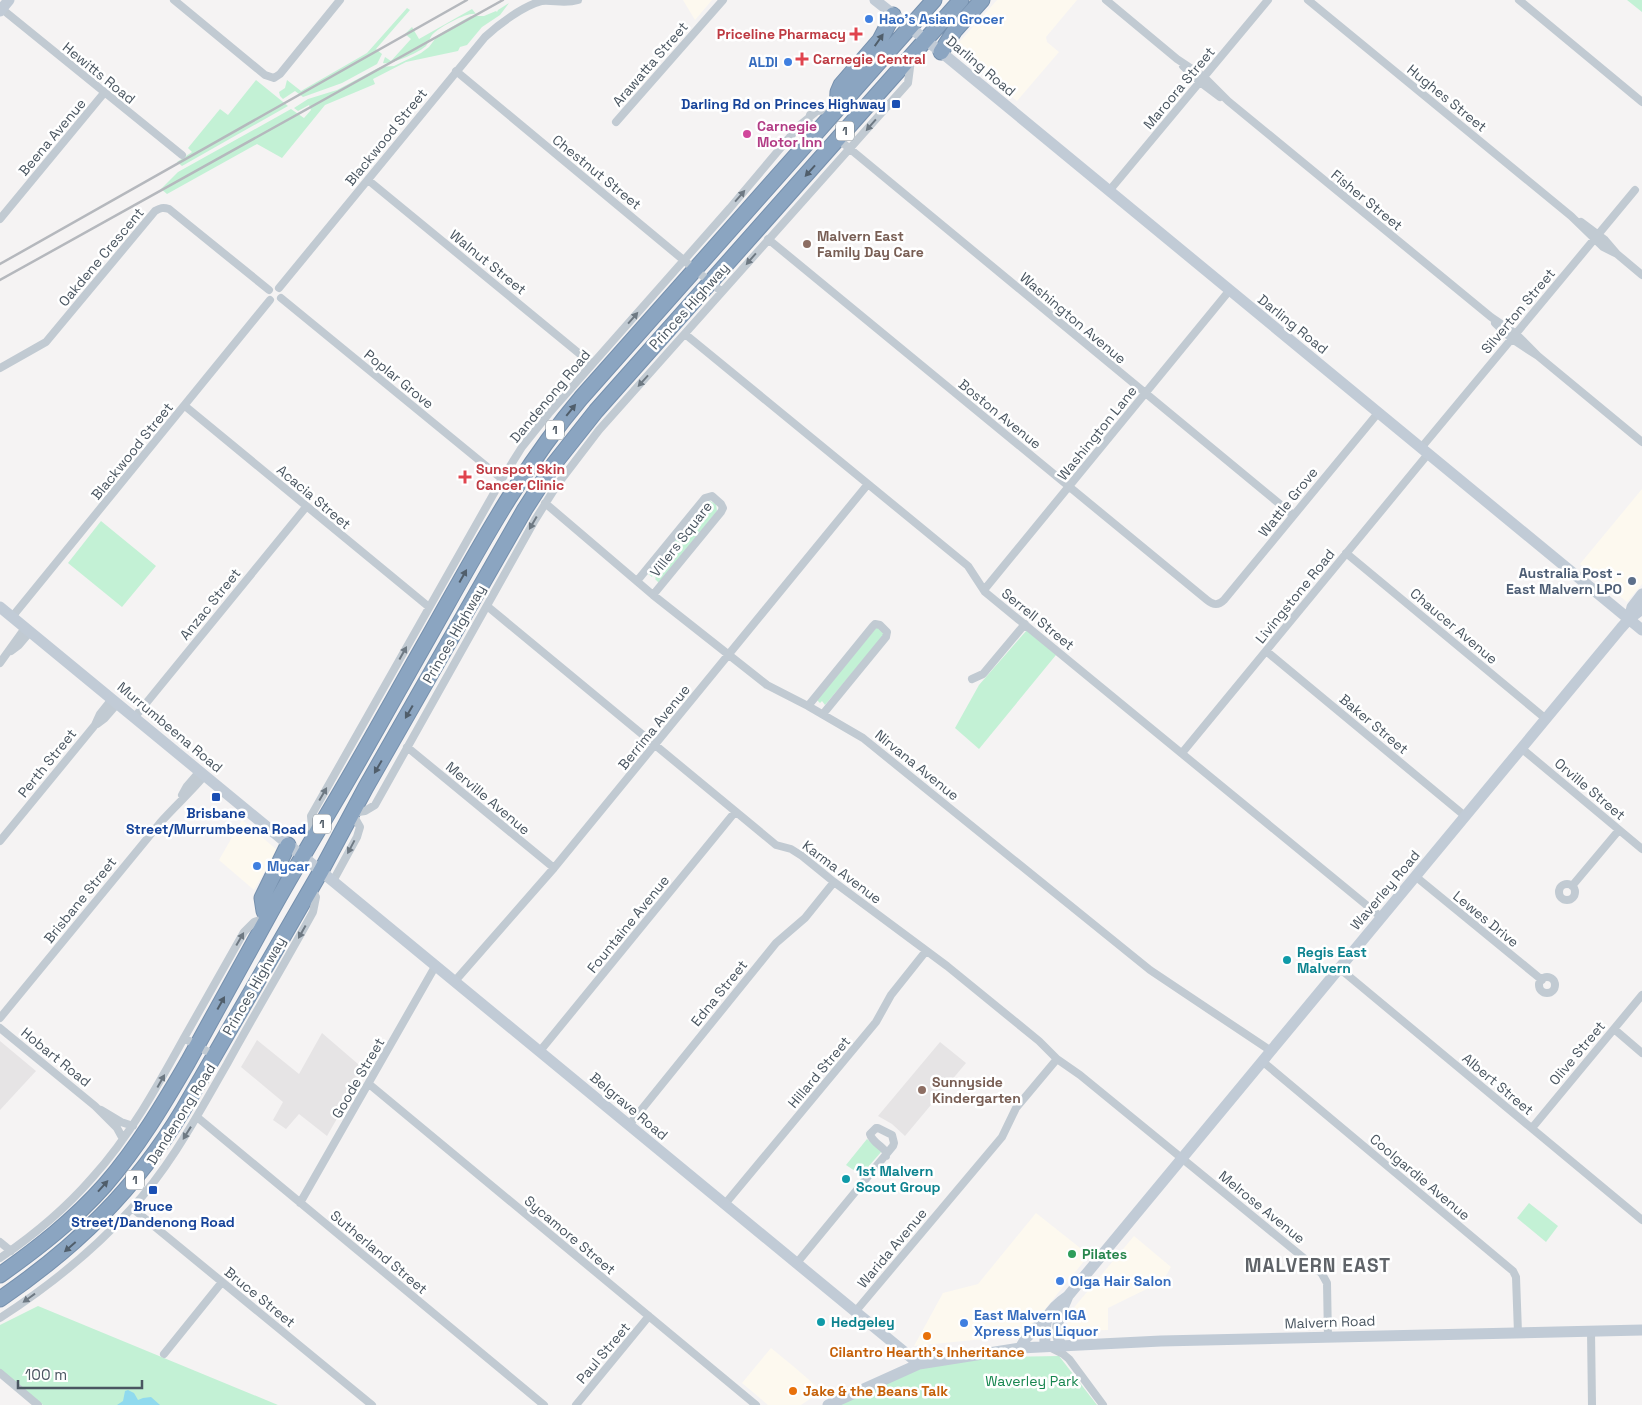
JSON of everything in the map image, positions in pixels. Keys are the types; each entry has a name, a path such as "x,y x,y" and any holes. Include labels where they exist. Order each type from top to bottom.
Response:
{"highway":[{"name":"Princes Highway","path":"0,1299 37,1274 74,1244 123,1194 162,1143 221,1059 311,887 502,548 535,493 577,435 716,287 838,139 960,0"},
{"path":"941,52 955,30 982,0"},
{"name":"Princes Highway","path":"0,1275 76,1215 105,1184 145,1133 168,1096 191,1041 268,918 485,537 519,481 555,430 690,264 810,140 910,28 926,4"},
{"path":"838,108 838,92 841,85 880,40 893,14"},
{"path":"485,537 502,548"},
{"path":"268,918 264,911 262,898 288,845"}],"main road":[{"name":"Darling Road","path":"876,0 1642,630"},
{"name":"Waverley Road","path":"1629,619 1632,607 1642,594"},
{"name":"Murrumbeena Road","path":"0,607 320,871"},
{"name":"Waverley Road","path":"1020,1348 1026,1338 1046,1318 1052,1308 1068,1296 1629,619 1642,610"},
{"name":"Belgrave Road","path":"320,871 918,1364"},
{"name":"Waverley Road","path":"1062,1350 1057,1331 1058,1321 1068,1296"},
{"path":"1045,1346 1046,1318"},
{"name":"Malvern Road","path":"1020,1348 1045,1346 1062,1350 1161,1341 1642,1330"},
{"path":"828,1405 918,1364 1020,1348"}],"street":[{"path":"174,0 266,75 274,78 283,71 340,0"},
{"name":"Blackwood Street","path":"279,288 485,37 496,27 543,1 564,2 578,0"},
{"name":"Arawatta Street","path":"616,122 723,0"},
{"name":"Fisher Street","path":"1106,0 1642,442"},
{"name":"Maroora Street","path":"1109,192 1268,0"},
{"name":"Hughes Street","path":"1308,0 1571,216 1609,251 1617,254 1642,274"},
{"path":"1519,0 1642,102"},
{"name":"Hewitts Road","path":"4,7 104,93 182,156"},
{"path":"333,881 357,837 360,827 352,813 365,811 375,805 545,503 600,430 685,334 716,287 768,239 908,83 912,56"},
{"name":"Chestnut Street","path":"456,72 716,287"},
{"name":"Beena Avenue","path":"0,219 104,93"},
{"path":"810,140 806,131 810,115 822,110 838,108"},
{"name":"Dandenong Road","path":"313,839 310,816 502,479 532,433 592,364 690,264 800,125 810,115"},
{"name":"Washington Avenue","path":"838,139 1293,515"},
{"name":"Walnut Street","path":"368,180 592,364"},
{"name":"Silverton Street","path":"1424,451 1514,336 1635,190"},
{"name":"Oakdene Crescent","path":"0,368 46,342 159,208 165,207 169,209 269,290"},
{"name":"Boston Avenue","path":"768,239 1207,600 1217,604"},
{"path":"272,287 279,288 282,293 281,298 274,301 270,300 267,295 269,290 272,287"},
{"name":"Washington Lane","path":"984,590 1229,291"},
{"name":"Poplar Grove","path":"281,298 502,479"},
{"name":"Blackwood Street","path":"12,617 270,300"},
{"name":"Serrell Street","path":"685,334 968,566 984,590 1024,624 1381,917"},
{"name":"Acacia Street","path":"185,406 429,607"},
{"name":"Wattle Grove","path":"1217,604 1224,600 1378,413"},
{"name":"Livingstone Road","path":"1182,753 1346,554 1424,451"},
{"name":"Berrima Avenue","path":"455,981 554,868 868,484"},
{"name":"Villers Square","path":"637,581 705,498 712,496 721,504 723,508 721,512 654,594"},
{"name":"Nirvana Avenue","path":"545,503 637,581 767,685 823,714 863,738 1150,970 1271,1051"},
{"name":"Anzac Street","path":"134,718 306,507"},
{"name":"Chaucer Avenue","path":"1346,554 1546,719"},
{"name":"Karma Avenue","path":"487,606 776,845 791,849 802,856 947,966 1038,1040 1057,1059 1080,1075 1182,1158"},
{"path":"808,706 873,626 875,624 880,625 886,630 888,635 823,714"},
{"path":"972,679 983,674 1024,624"},
{"path":"0,663 14,641 28,630"},
{"name":"Baker Street","path":"1266,652 1465,816"},
{"name":"Perth Street","path":"0,841 95,725 100,714 115,701"},
{"path":"361,729 376,729"},
{"name":"Merville Avenue","path":"407,747 554,868"},
{"name":"Orville Street","path":"1522,748 1642,849"},
{"name":"Brisbane Street","path":"0,1018 180,799 188,786 202,773"},
{"name":"Fountaine Avenue","path":"540,1051 735,812"},
{"path":"1572,886 1619,830"},
{"name":"Lewes Drive","path":"1415,876 1542,980"},
{"name":"Edna Street","path":"629,1125 776,943 805,918 834,882"},
{"name":"Hillard Street","path":"725,1204 876,1022 890,995 926,951"},
{"name":"Goode Street","path":"300,1203 436,965"},
{"name":"Albert Street","path":"1339,968 1642,1220"},
{"name":"Olive Street","path":"1532,1128 1642,995"},
{"name":"Hobart Road","path":"0,1028 95,1106 121,1122 133,1126"},
{"path":"1614,1029 1642,1053"},
{"path":"0,1258 65,1207 97,1172 133,1126 158,1086 191,1041"},
{"name":"Dandenong Road","path":"0,1318 79,1259 132,1208 165,1166 197,1117 221,1059 191,1041"},
{"name":"Warida Avenue","path":"855,1312 1002,1137 1016,1108 1057,1059"},
{"name":"Coolgardie Avenue","path":"1262,1061 1513,1271 1516,1276 1518,1333"},
{"name":"Sycamore Street","path":"369,1084 756,1405"},
{"name":"Hobart Road","path":"95,1106 120,1133 123,1139"},
{"name":"Sutherland Street","path":"197,1117 544,1405"},
{"path":"796,1264 886,1156"},
{"name":"Melrose Avenue","path":"1182,1158 1322,1274 1325,1278 1327,1289 1328,1338"},
{"name":"Bruce Street","path":"132,1208 372,1405"},
{"path":"0,1242 10,1251"},
{"path":"164,1354 222,1282"},
{"name":"Paul Street","path":"576,1405 649,1316"},
{"path":"1591,1331 1592,1405"},
{"path":"1062,1350 1103,1405"},
{"path":"0,1374 38,1405"}],"shaded area":[{"path":"683,0 712,0 695,20"},
{"path":"997,0 1077,0 1046,37 1047,42 1059,52 1017,101 954,48"},
{"path":"1642,489 1642,584 1627,602 1580,564"},
{"path":"242,820 277,850 254,890 219,860"},
{"path":"322,1033 365,1070 327,1136 299,1114 286,1129 273,1120 283,1102 241,1067 257,1040 299,1074"},
{"path":"0,1041 36,1071 0,1110"},
{"name":"Sunnyside Kindergarten","path":"940,1042 966,1063 905,1136 892,1124 878,1116"},
{"path":"1036,1213 1089,1255 1024,1335 914,1346 943,1293 978,1284"},
{"path":"1134,1236 1171,1267 1163,1281 1108,1308 1108,1330 1072,1331 1068,1328 1066,1317"},
{"path":"771,1348 822,1391 801,1405 768,1405 742,1383"}],"green space":[{"path":"1627,0 1642,0 1642,12"},
{"path":"509,3 500,15 482,27 467,45 460,47 458,51 406,62 373,79 375,84 325,105 282,158 257,144 167,194 161,189 178,172 291,109 304,118 311,110 309,105 298,111 294,108 308,99 337,90 380,67 394,66 421,53 429,47 438,35 467,18 497,12"},
{"path":"407,8 410,10 376,49 382,54 377,64 342,83 303,97 295,91 283,99 280,96 279,92 285,88 287,80 301,91 367,53"},
{"path":"472,9 476,14 461,17 443,27 433,34 423,49 399,60 383,63 385,57 391,61 411,39 405,34 412,27 419,39"},
{"path":"256,80 288,106 182,166 177,162 192,152 188,148 220,109 228,115"},
{"path":"710,501 716,504 717,511 659,583 653,575 652,577 647,573 706,503"},
{"path":"101,521 156,566 122,607 68,563"},
{"path":"876,628 883,631 884,635 825,705 822,701 820,703 817,700"},
{"path":"1027,630 1056,655 979,749 955,728 979,685"},
{"path":"867,1139 882,1151 861,1175 846,1165"},
{"path":"1529,1203 1558,1226 1546,1242 1517,1218"},
{"path":"38,1306 278,1405 43,1405 0,1370 0,1325"},
{"name":"Waverley Park","path":"1059,1356 1097,1405 837,1405 921,1368 992,1357"}],"water":[{"path":"128,1390 134,1393 138,1400 151,1397 160,1405 117,1405 123,1401 125,1391"}],"railway":[{"path":"0,264 467,0"},
{"path":"0,280 503,0"}],"place":[{"name":"Hao's Asian Grocer","path":"869,19"},
{"name":"Priceline Pharmacy","path":"856,34"},
{"name":"Carnegie Central","path":"802,59"},
{"name":"ALDI","path":"788,62"},
{"name":"Darling Rd on Princes Highway","path":"896,104"},
{"name":"Carnegie Motor Inn","path":"747,134"},
{"name":"Malvern East Family Day Care","path":"807,244"},
{"name":"Sunspot Skin Cancer Clinic","path":"465,477"},
{"name":"Australia Post - East Malvern LPO","path":"1632,581"},
{"name":"Brisbane Street/Murrumbeena Road","path":"216,797"},
{"name":"Mycar","path":"257,866"},
{"name":"Regis East Malvern","path":"1287,960"},
{"name":"Sunnyside Kindergarten","path":"922,1090"},
{"name":"1st Malvern Scout Group","path":"846,1179"},
{"name":"Bruce Street/Dandenong Road","path":"153,1190"},
{"name":"Pilates","path":"1072,1254"},
{"name":"Olga Hair Salon","path":"1060,1281"},
{"name":"Hedgeley","path":"821,1322"},
{"name":"East Malvern IGA Xpress Plus Liquor","path":"964,1323"},
{"name":"Cilantro Hearth's Inheritance","path":"927,1336"},
{"name":"Jake & the Beans Talk","path":"793,1391"}],"district":[{"name":"MALVERN EAST","path":"1318,1265"}]}
